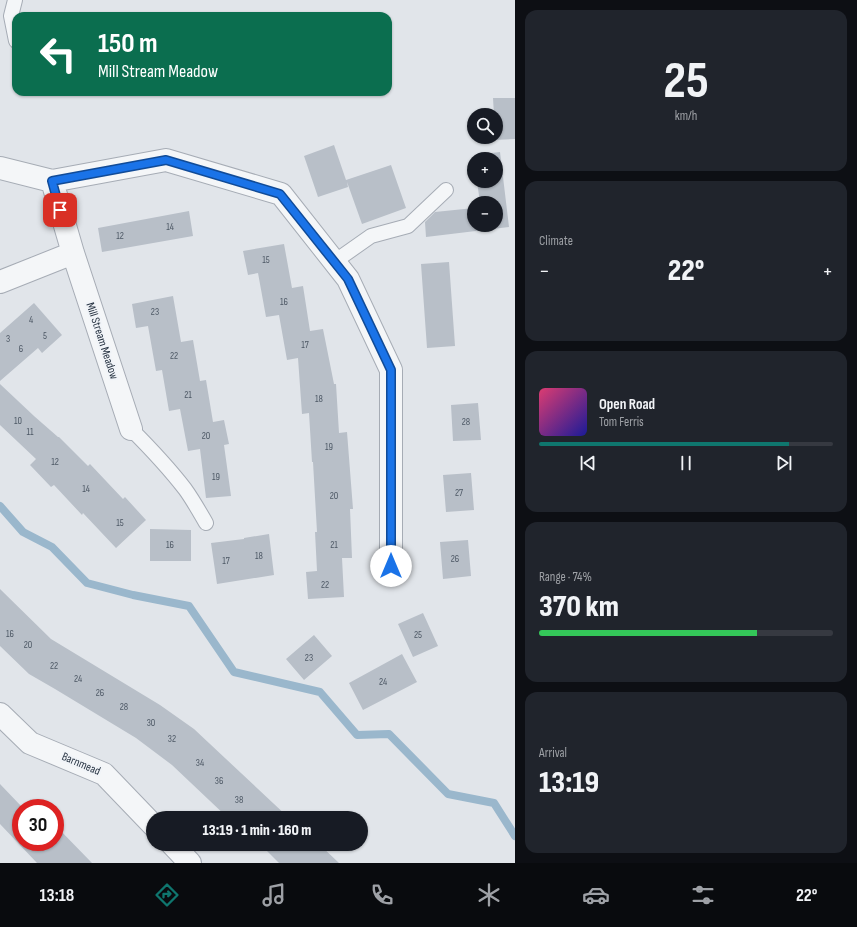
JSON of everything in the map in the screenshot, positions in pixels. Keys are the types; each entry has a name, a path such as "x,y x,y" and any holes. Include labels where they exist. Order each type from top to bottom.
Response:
{"street":[{"path":"0,168 52,181 166,160 280,194 348,279 391,370 391,566"},
{"name":"Mill Stream Meadow","path":"52,181 73,254 131,429"},
{"path":"0,282 73,254"},
{"name":"Barnmead","path":"0,714 30,742 104,774 146,818"},
{"path":"179,851 190,863"}],"lane":[{"path":"12,12 15,0"},
{"path":"334,262 371,236 408,226 446,190"},
{"path":"131,429 148,446 186,490 206,523"}],"building":[{"path":"493,98 515,98 515,139 503,140 503,108 494,108"},
{"path":"334,145 346,180 391,165 406,208 362,224 347,182 348,187 318,197 304,156"},
{"path":"503,177 509,227 503,228 503,196 479,196 478,188 503,188"},
{"path":"467,209 468,232 426,237 425,222 435,212"},
{"path":"189,211 193,236 102,252 98,228"},
{"path":"284,244 292,288 303,286 310,331 323,329 334,384 336,384 339,433 347,432 353,509 350,509 352,558 342,558 344,597 308,599 306,572 317,571 315,532 317,532 309,413 302,414 298,358 287,360 279,315 266,317 258,273 248,275 243,251"},
{"path":"449,262 455,346 427,348 421,264"},
{"path":"173,296 181,342 193,340 200,381 206,380 213,422 224,420 229,444 224,445 231,496 206,498 200,449 188,451 180,409 169,411 162,370 156,371 148,326 136,328 132,304"},
{"path":"34,303 62,335 42,353 38,348 0,381 0,333"},
{"path":"0,384 59,437 88,466 90,464 123,499 125,497 146,520 116,548 54,485 51,487 30,465 36,459 0,425"},
{"path":"478,403 481,440 453,441 451,405"},
{"path":"471,473 474,510 446,512 443,475"},
{"path":"150,529 191,530 191,561 150,561"},
{"path":"269,534 274,575 217,584 211,543"},
{"path":"468,540 471,576 443,579 440,542"},
{"path":"0,589 51,639 160,705 194,729 282,811 221,811 172,765 136,738 29,674 0,646"},
{"path":"423,613 438,646 413,657 398,624"},
{"path":"314,635 332,656 304,680 286,659"},
{"path":"402,654 417,682 363,710 349,683"},
{"path":"0,784 14,799 12,799 12,837 0,824"},
{"path":"64,834 92,863 37,863 26,851 64,851"},
{"path":"267,851 326,851 339,863 279,863"}],"waterway":[{"path":"0,506 23,532 52,547 87,583 133,595 189,606 234,672 320,692 357,735 389,734 448,794 494,803 515,836"}],"route":[{"path":"60,210 52,181 166,160 280,194 348,279 391,370 391,566"}]}
